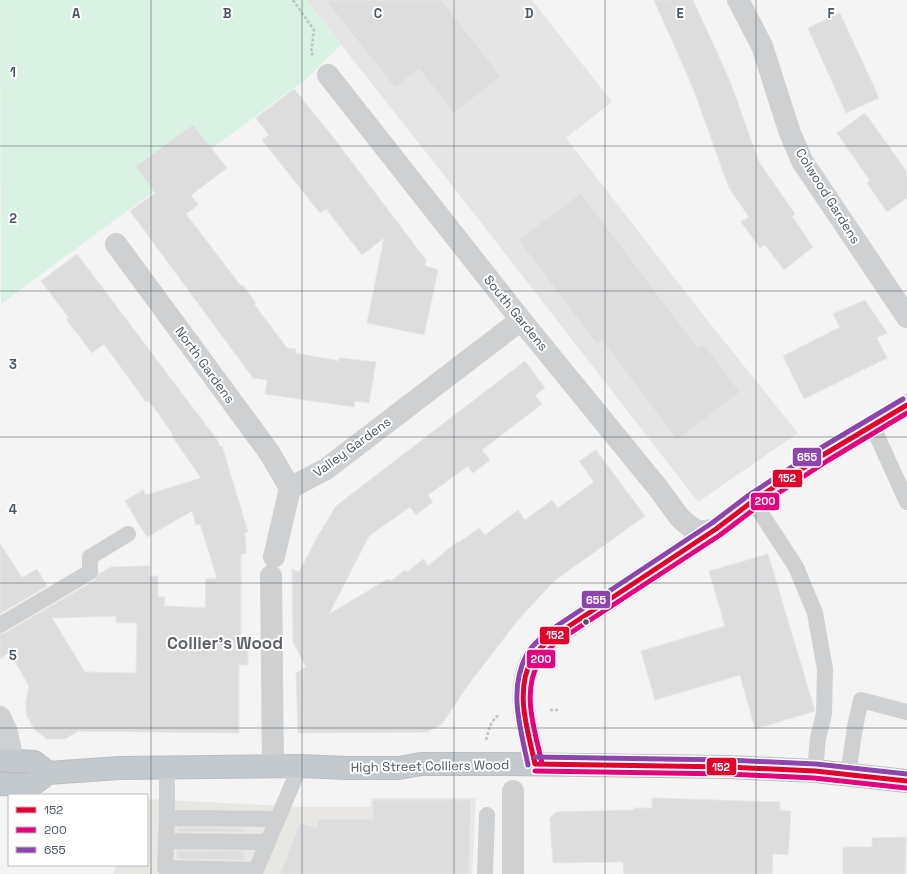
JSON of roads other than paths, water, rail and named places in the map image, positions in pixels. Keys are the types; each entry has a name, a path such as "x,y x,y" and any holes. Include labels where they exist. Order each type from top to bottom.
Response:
{"highway":[{"path":"0,784 32,785 48,773 34,762 6,760"},
{"name":"High Street Colliers Wood","path":"48,773 119,768 167,767 300,766 399,768 421,764 535,764 728,767 815,771 907,781"}],"street":[{"name":"Colwood Gardens","path":"738,0 762,46 790,133 802,161 907,317"},
{"name":"South Gardens","path":"328,75 520,320 658,488 680,518 697,531 716,529"},
{"name":"North Gardens","path":"116,244 269,452 290,488"},
{"name":"Valley Gardens","path":"290,488 326,469 520,320"},
{"path":"535,764 523,706 525,677 532,660 540,648 551,638 716,529 753,501 822,455 907,405"},
{"path":"273,766 273,567 290,488"},
{"path":"0,717 7,732 6,760"},
{"path":"513,791 513,874"}],"lane":[{"path":"872,425 907,502"},
{"path":"753,501 796,567 815,613 825,669 824,714 818,738 815,771"},
{"path":"0,625 90,572 90,557 128,534"},
{"path":"848,774 855,727 861,700 907,712"},
{"path":"167,767 167,818 163,871 256,870 300,766"},
{"path":"485,874 487,815"},
{"path":"167,818 277,819"},
{"path":"166,841 267,842"}],"district":[{"name":"Collier's Wood","path":"225,643"}]}
